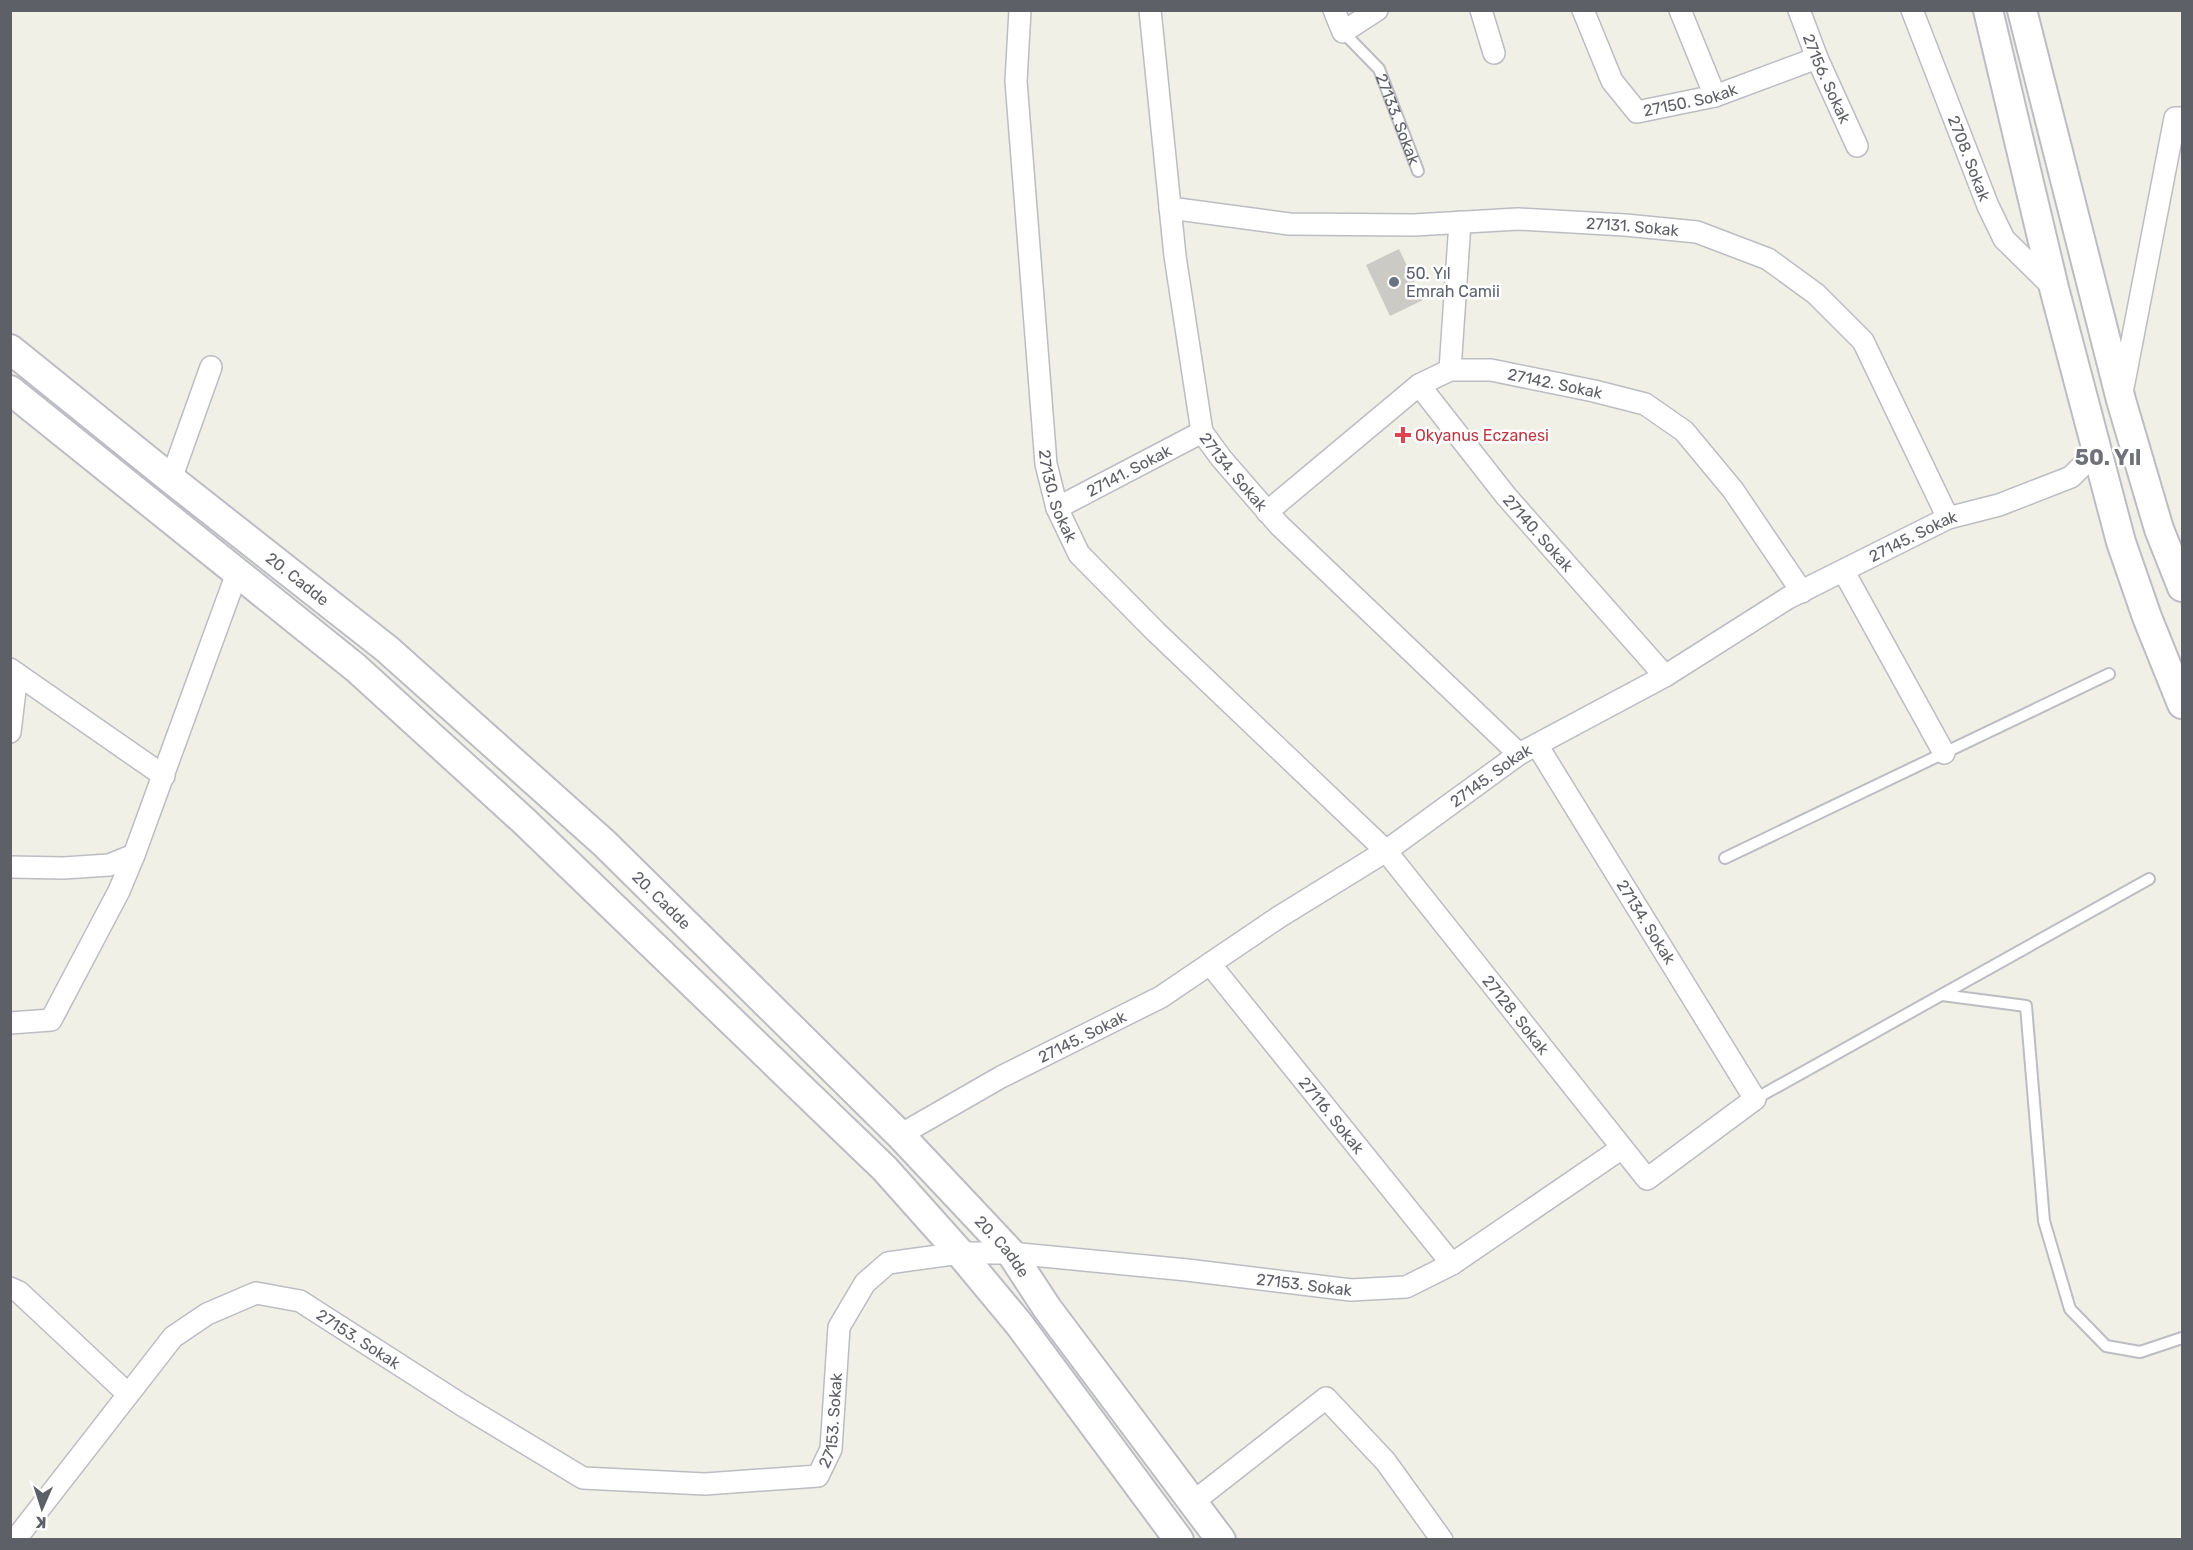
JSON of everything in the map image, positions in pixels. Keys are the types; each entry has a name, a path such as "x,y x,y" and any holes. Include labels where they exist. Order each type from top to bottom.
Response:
{"main road":[{"path":"1988,10 2054,288 2121,542 2147,617 2182,704"},
{"path":"2022,10 2121,400 2159,528 2182,587"},
{"name":"20. Cadde","path":"10,349 387,649 604,843 900,1135 1011,1253 1047,1308 1221,1539"},
{"path":"10,390 356,668 524,820 885,1169 960,1253 1018,1324 1179,1539"}],"street":[{"name":"27130. Sokak","path":"1020,10 1016,81 1046,464 1057,508 1079,554 1156,632 1386,851"},
{"name":"27134. Sokak","path":"1150,10 1170,208 1202,432 1221,458 1279,525 1528,749 1755,1100"},
{"name":"27133. Sokak","path":"1334,10 1343,32"},
{"path":"1343,32 1377,10"},
{"path":"1481,10 1494,53"},
{"name":"27150. Sokak","path":"1583,10 1612,81 1637,112 1715,96 1817,58"},
{"path":"1680,10 1715,96"},
{"name":"27156. Sokak","path":"1799,10 1817,58 1857,146"},
{"name":"2708. Sokak","path":"1912,10 1988,206 2004,238 2054,288"},
{"path":"2121,400 2179,118"},
{"name":"27131. Sokak","path":"1170,208 1290,224 1414,225 1518,219 1625,225 1697,232 1768,259 1816,294 1863,341 1948,519"},
{"path":"1450,370 1460,222"},
{"path":"171,479 212,367"},
{"name":"27142. Sokak","path":"1267,512 1419,385 1450,370 1491,370 1645,404 1684,431 1733,490 1802,592"},
{"name":"27140. Sokak","path":"1419,385 1506,496 1665,676"},
{"name":"27141. Sokak","path":"1057,508 1202,432"},
{"name":"27145. Sokak","path":"900,1135 1001,1077 1161,998 1279,918 1386,851 1528,749 1665,676 1788,598 1948,519 1999,505 2071,477 2097,451"},
{"path":"1844,572 1944,753"},
{"path":"10,1023 51,1020 119,891 164,776 237,573"},
{"path":"14,671 164,776"},
{"path":"10,732 14,671"},
{"name":"27128. Sokak","path":"1386,851 1647,1179 1755,1100"},
{"path":"10,867 64,868 109,865 134,855"},
{"name":"27116. Sokak","path":"1210,964 1452,1264"},
{"name":"27153. Sokak","path":"15,1539 173,1337 207,1314 256,1293 300,1300 462,1405 583,1478 705,1484 818,1476 831,1449 839,1327 865,1283 888,1263 960,1253 1011,1253 1187,1270 1351,1290 1406,1287 1452,1264 1622,1148"},
{"path":"10,1288 19,1292 128,1394"},
{"path":"1193,1502 1326,1398 1386,1462 1442,1539"}],"lane":[{"name":"27133. Sokak","path":"1343,32 1379,69 1418,171"},
{"path":"1725,858 2109,674"},
{"path":"1755,1100 2149,879"},
{"path":"1942,995 2026,1006 2044,1221 2070,1309 2106,1346 2140,1352 2182,1338"}],"building":[{"name":"50. Yıl Emrah Camii","path":"1399,249 1423,300 1390,316 1366,265"}],"place":[{"name":"50. Yıl Emrah Camii","path":"1394,282"},
{"name":"Okyanus Eczanesi","path":"1403,435"}],"district":[{"name":"50. Yıl","path":"2108,457"}]}
